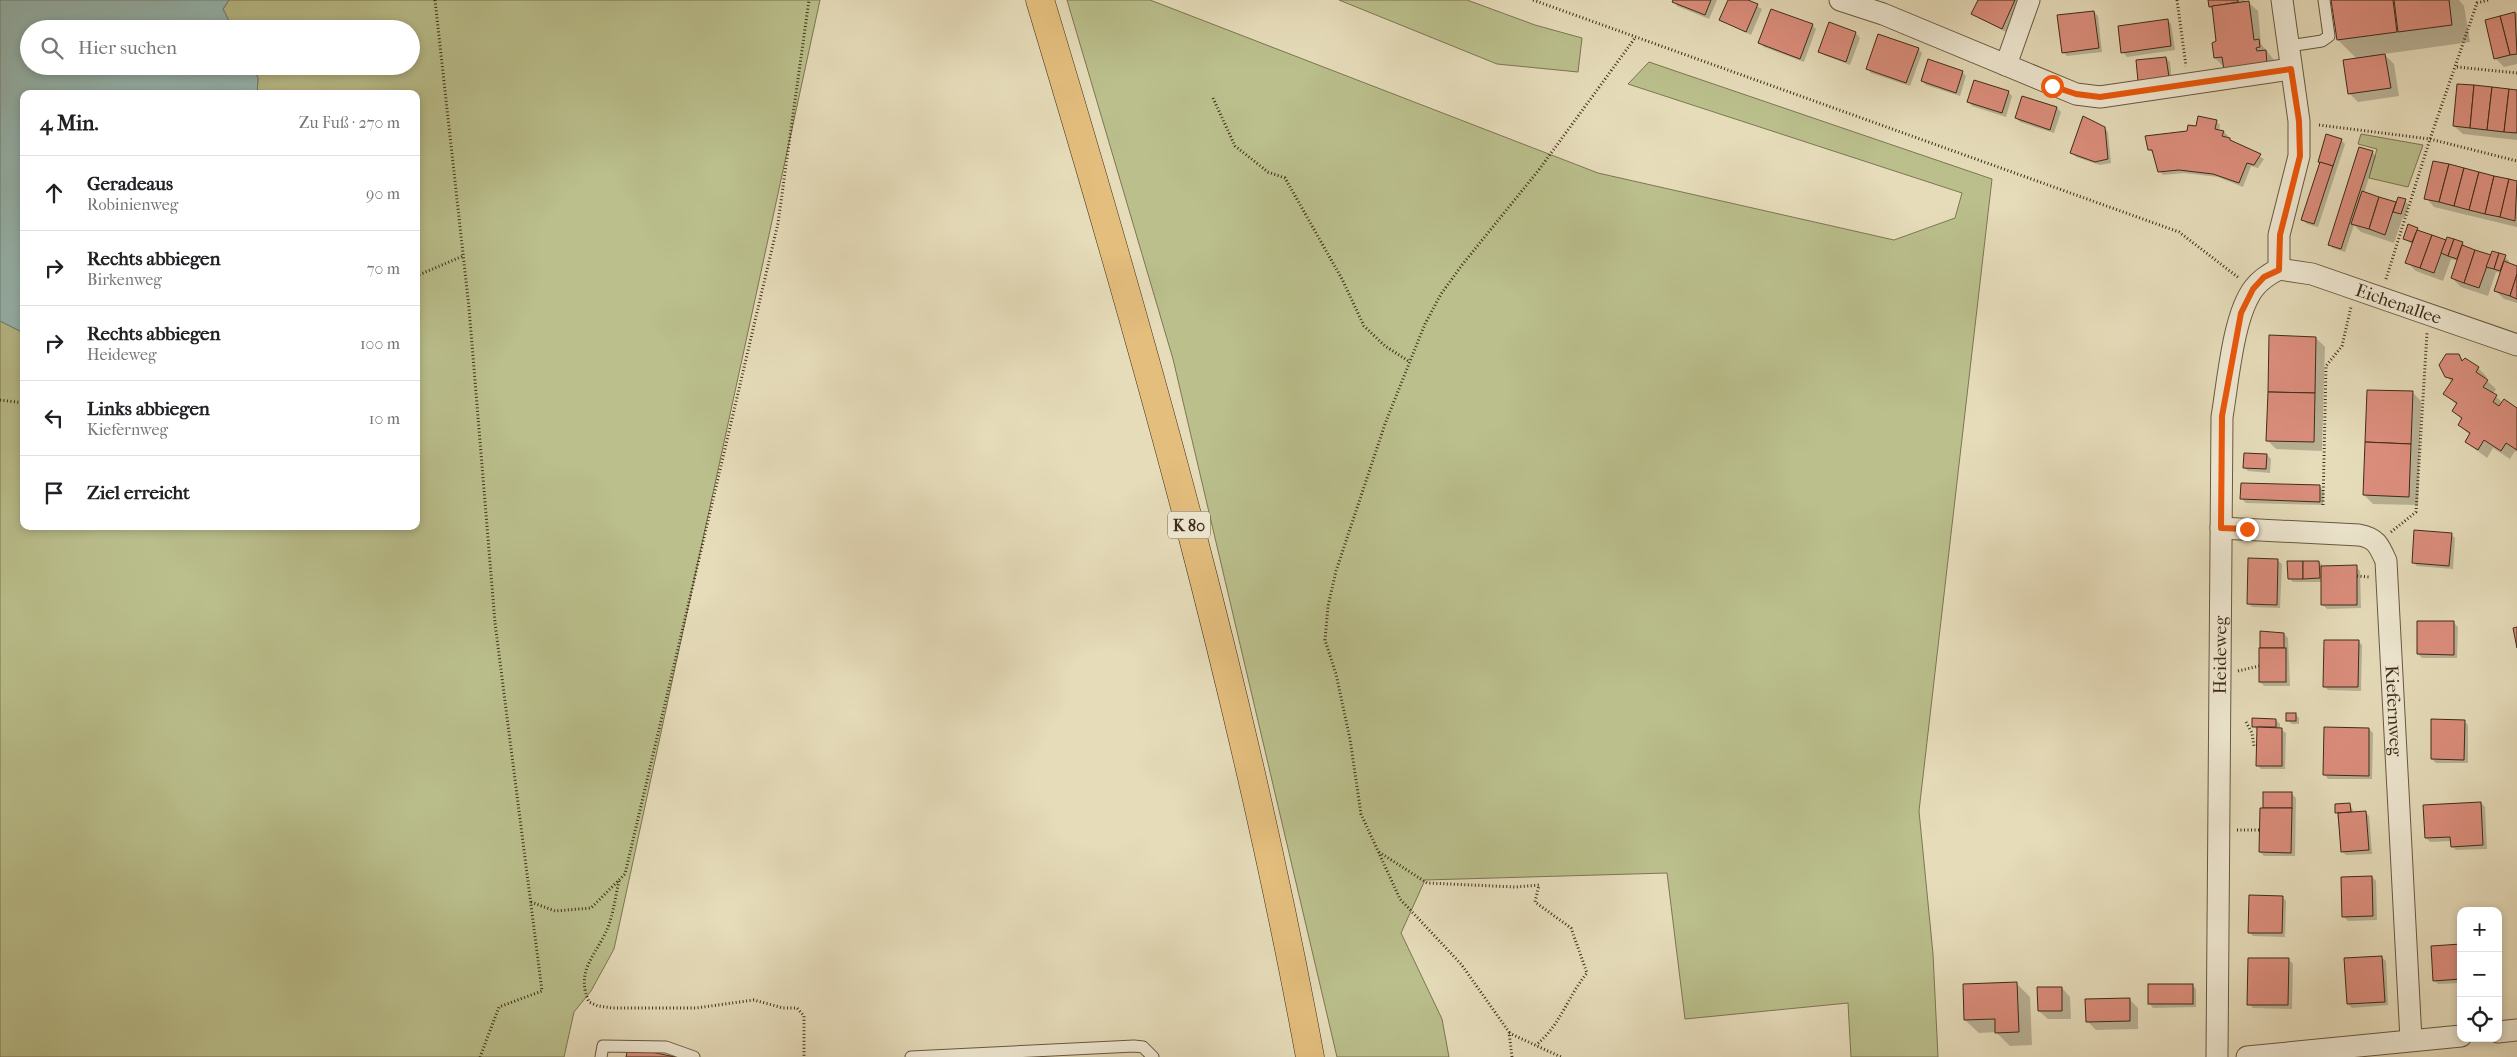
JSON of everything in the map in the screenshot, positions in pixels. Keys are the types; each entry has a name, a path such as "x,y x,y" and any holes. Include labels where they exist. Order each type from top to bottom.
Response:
{"highway":[{"name":"K 80","path":"1040,0 1146,364 1198,562 1232,698 1310,1057"}],"street":[{"path":"1840,0 1886,7 2006,65 2076,94 2100,97 2291,69"},
{"path":"2006,65 2029,0"},
{"path":"2279,270 2280,235 2300,156 2299,121 2282,0"},
{"name":"Heideweg","path":"2217,1057 2222,416 2241,313 2253,289 2264,277 2279,270"},
{"name":"Eichenallee","path":"2279,270 2312,274 2517,345"},
{"name":"Kiefernweg","path":"2221,528 2359,534 2370,537 2378,543 2386,561 2411,1040"},
{"path":"2502,1032 2517,1030"},
{"path":"2247,1057 2353,1052 2411,1040 2457,1036"}],"lane":[{"path":"2288,46 2322,42 2329,36 2324,0"},
{"path":"601,1057 603,1046 666,1047 694,1057"},
{"path":"911,1057 1134,1046 1143,1047 1153,1057"}],"path":[{"path":"434,0 463,256 495,623 542,991 499,1007 480,1057"},
{"path":"530,902 555,911 591,908 625,874 778,223 809,0"},
{"path":"1533,0 2179,232 2253,289"},
{"path":"2177,0 2188,84"},
{"path":"2385,282 2430,139 2477,3 2488,0"},
{"path":"1512,1057 1509,1032 1461,964 1400,899 1361,814 1348,729 1336,674 1325,640 1328,606 1336,571 1385,424 1425,324 1441,294 1538,171 1635,38"},
{"path":"2456,67 2517,73"},
{"path":"1213,98 1235,146 1268,172 1285,178 1342,279 1364,326 1386,346 1410,362"},
{"path":"2299,121 2430,139 2517,161"},
{"path":"420,274 463,256"},
{"path":"2323,505 2326,366 2342,346 2351,306"},
{"path":"2387,535 2416,512 2427,332"},
{"path":"0,400 20,402"},
{"path":"2235,671 2259,666"},
{"path":"2246,722 2252,734 2254,746 2257,746"},
{"path":"2229,830 2259,830"},
{"path":"1378,851 1427,883 1516,887 1539,885 1535,902 1571,928 1587,973 1574,988 1548,1035 1536,1045"},
{"path":"620,880 606,933 592,955 584,974 583,990 589,1002 598,1006 613,1008 696,1008 754,1000 783,1008 798,1008 804,1016 804,1057"},
{"path":"1509,1032 1561,1057"}],"green space":[{"path":"229,0 820,0 614,949 591,991 574,1012 564,1057 0,1057 0,321 20,331 20,530 420,530 420,90 257,90 256,75 420,75 420,20 228,20 223,9"},
{"path":"1067,0 1150,0 1598,173 1894,240 1955,218 1962,193 1628,84 1649,62 1992,179 1919,811 1933,954 1938,1057 1851,1057 1848,1003 1685,1019 1667,873 1425,880 1401,933 1442,1019 1449,1057 1337,1057 1173,359"},
{"path":"1339,0 1467,0 1535,25 1582,38 1578,72 1497,64"},
{"path":"2361,134 2423,145 2408,187 2369,178 2377,149 2358,144"}],"water":[{"path":"0,0 229,0 223,9 228,20 20,20 20,75 256,75 257,90 20,90 20,331 0,321"}],"building":[{"path":"1673,0 1711,0 1705,15 1672,2"},
{"path":"1728,0 1748,0 1758,4 1746,32 1719,20"},
{"path":"1978,0 2015,0 2002,29 1971,14"},
{"path":"2208,0 2238,0 2238,2 2209,7"},
{"path":"2331,0 2393,0 2397,32 2337,40"},
{"path":"2394,0 2449,0 2452,25 2398,32"},
{"path":"2249,1 2254,40 2259,39 2260,47 2256,48 2257,51 2266,50 2267,65 2224,70 2222,57 2214,58 2212,43 2216,41 2212,6"},
{"path":"1771,9 1813,24 1800,59 1758,43"},
{"path":"2094,11 2099,48 2062,53 2057,15"},
{"path":"2515,12 2517,54 2510,55 2500,16"},
{"path":"2500,16 2510,55 2494,59 2485,20"},
{"path":"2168,19 2171,46 2121,53 2118,26"},
{"path":"1829,22 1856,32 1846,62 1818,52"},
{"path":"1878,34 1919,48 1906,83 1866,69"},
{"path":"2385,54 2391,88 2348,94 2343,60"},
{"path":"2166,57 2169,77 2138,81 2136,60"},
{"path":"1928,59 1963,71 1956,93 1921,81"},
{"path":"1974,80 2009,91 2002,113 1967,102"},
{"path":"2457,84 2474,85 2470,128 2453,126"},
{"path":"2474,85 2492,87 2487,130 2470,128"},
{"path":"2492,87 2509,89 2504,132 2487,130"},
{"path":"2509,89 2517,90 2517,133 2504,132"},
{"path":"2022,96 2057,107 2050,130 2015,118"},
{"path":"2083,116 2105,127 2108,159 2095,162 2070,153"},
{"path":"2198,116 2217,120 2215,129 2224,131 2222,136 2230,138 2230,140 2261,154 2254,165 2247,163 2239,183 2213,174 2179,170 2158,172 2152,150 2148,150 2145,136 2187,131 2188,125 2196,126"},
{"path":"2326,134 2342,139 2333,166 2318,162"},
{"path":"2359,147 2373,151 2341,249 2328,245"},
{"path":"2433,161 2449,164 2439,202 2424,199"},
{"path":"2320,162 2333,166 2314,224 2301,220"},
{"path":"2449,164 2464,168 2454,206 2439,202"},
{"path":"2464,168 2479,172 2469,210 2454,206"},
{"path":"2479,172 2494,176 2485,214 2469,210"},
{"path":"2494,176 2509,179 2500,217 2485,214"},
{"path":"2509,179 2517,181 2515,221 2500,217"},
{"path":"2362,191 2379,197 2369,229 2351,224"},
{"path":"2379,197 2396,202 2385,235 2369,229"},
{"path":"2398,197 2406,199 2401,214 2393,212"},
{"path":"2408,224 2418,228 2412,242 2403,239"},
{"path":"2417,230 2432,235 2420,268 2405,263"},
{"path":"2432,235 2446,240 2434,273 2420,268"},
{"path":"2447,237 2454,239 2448,256 2441,253"},
{"path":"2454,239 2463,242 2457,259 2448,256"},
{"path":"2462,245 2475,250 2464,283 2451,278"},
{"path":"2475,250 2491,255 2479,288 2464,283"},
{"path":"2492,251 2499,253 2494,269 2486,267"},
{"path":"2499,253 2506,255 2500,271 2494,269"},
{"path":"2504,261 2517,266 2517,274 2510,296 2494,291"},
{"path":"2517,274 2517,299 2510,296"},
{"path":"2269,335 2316,337 2315,393 2268,392"},
{"path":"2446,354 2459,354 2462,361 2465,358 2479,367 2476,372 2488,380 2483,387 2497,395 2493,402 2499,406 2504,399 2517,408 2517,450 2506,443 2501,451 2484,440 2478,450 2465,442 2470,433 2458,425 2462,418 2452,411 2457,403 2443,394 2453,379 2445,377 2439,365"},
{"path":"2367,390 2413,391 2411,444 2365,442"},
{"path":"2268,392 2315,393 2314,442 2266,441"},
{"path":"2365,442 2411,444 2409,497 2363,495"},
{"path":"2244,453 2267,454 2266,469 2243,468"},
{"path":"2241,483 2320,485 2320,502 2240,499"},
{"path":"2414,530 2452,533 2449,566 2412,563"},
{"path":"2248,558 2278,559 2277,605 2247,604"},
{"path":"2287,561 2303,561 2303,579 2288,579"},
{"path":"2303,561 2319,561 2320,578 2303,579"},
{"path":"2357,565 2357,605 2321,605 2321,566"},
{"path":"2417,621 2454,621 2454,655 2417,654"},
{"path":"2517,627 2517,648 2513,628"},
{"path":"2260,631 2284,633 2284,648 2260,648"},
{"path":"2324,640 2359,640 2358,687 2323,687"},
{"path":"2259,648 2286,648 2286,682 2259,682"},
{"path":"2286,713 2296,713 2296,721 2286,721"},
{"path":"2252,718 2276,719 2276,727 2252,727"},
{"path":"2431,719 2465,720 2464,760 2431,759"},
{"path":"2257,727 2282,728 2282,766 2256,766"},
{"path":"2324,727 2369,728 2369,776 2323,775"},
{"path":"2263,792 2292,792 2292,808 2263,808"},
{"path":"2481,802 2483,845 2451,847 2450,837 2425,838 2423,805"},
{"path":"2350,803 2351,812 2335,813 2335,804"},
{"path":"2260,808 2292,808 2291,853 2259,852"},
{"path":"2366,811 2369,850 2341,852 2338,813"},
{"path":"2372,876 2373,916 2342,917 2341,877"},
{"path":"2249,895 2283,896 2282,933 2248,933"},
{"path":"2457,944 2457,979 2433,981 2431,946"},
{"path":"2382,956 2385,1002 2347,1004 2344,958"},
{"path":"2248,958 2289,958 2288,1005 2247,1005"},
{"path":"2017,982 2019,1032 1995,1033 1995,1019 1964,1020 1963,984"},
{"path":"2148,984 2193,984 2193,1004 2148,1004"},
{"path":"2037,987 2062,987 2062,1011 2038,1011"},
{"path":"2130,998 2130,1021 2086,1022 2085,999"},
{"path":"628,1047 675,1057 626,1057"}],"route":[{"path":"2052,86 2076,94 2100,97 2291,69 2299,121 2300,156 2280,235 2279,270 2264,277 2253,289 2241,313 2222,416 2221,528 2247,529"}]}
